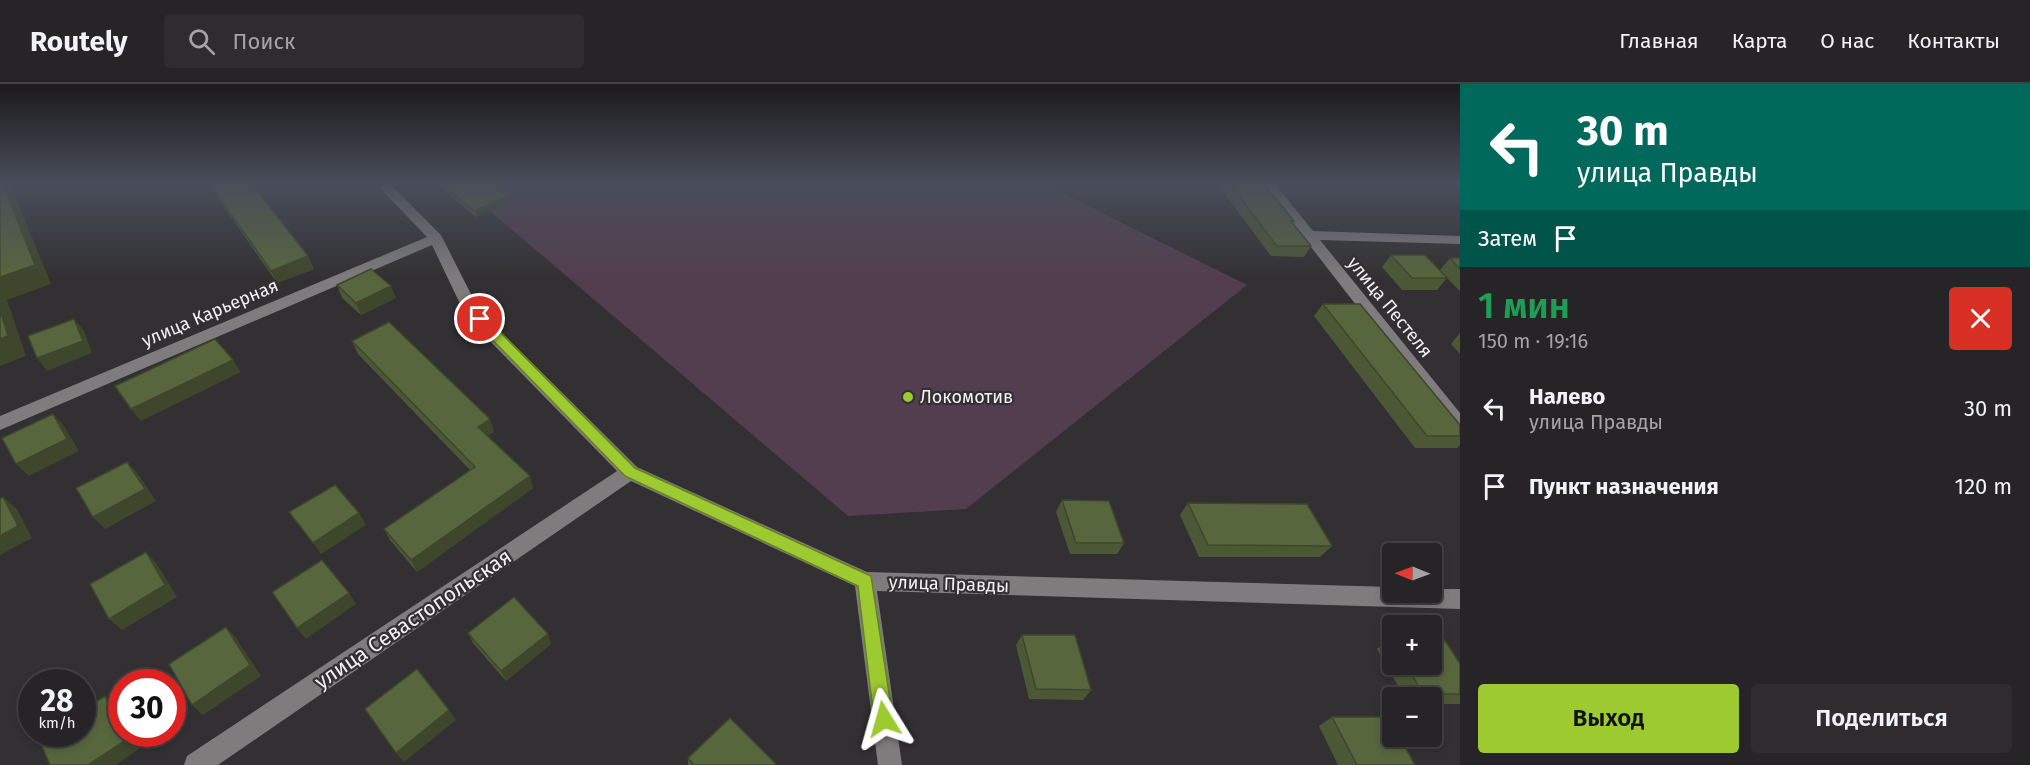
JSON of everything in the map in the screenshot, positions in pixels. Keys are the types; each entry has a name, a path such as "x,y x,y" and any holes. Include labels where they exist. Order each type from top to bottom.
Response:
{"street":[{"name":"улица Правды","path":"414,216 436,238 469,306 483,323 630,472 865,581 1460,599"},
{"name":"улица Пестеля","path":"1292,216 1460,426"},
{"path":"1307,235 1460,240"},
{"name":"улица Карьерная","path":"0,423 436,238"},
{"name":"улица Севастопольская","path":"196,765 630,472"},
{"path":"865,581 890,765"}],"shaded area":[{"name":"Локомотив","path":"496,216 1108,216 1247,285 966,509 848,516"}],"building":[{"path":"0,216 16,216 35,265 0,277"},
{"path":"232,216 277,216 308,256 271,271"},
{"path":"1254,216 1290,216 1294,221 1291,221 1311,246 1277,246"},
{"path":"1391,255 1425,255 1447,278 1412,278"},
{"path":"1450,258 1460,258 1460,269"},
{"path":"371,269 391,286 356,303 337,285"},
{"path":"1323,304 1360,304 1460,425 1460,436 1427,436"},
{"path":"0,310 8,336 0,339"},
{"path":"74,319 83,341 37,358 28,336"},
{"path":"389,322 490,419 478,427 530,476 411,560 384,529 475,467 352,341"},
{"path":"215,339 233,360 131,409 115,386"},
{"path":"53,414 67,439 16,464 2,438"},
{"path":"127,462 145,489 93,517 76,488"},
{"path":"335,485 359,513 313,543 289,512"},
{"path":"3,497 18,526 0,536 0,499"},
{"path":"1062,500 1109,501 1124,543 1076,543"},
{"path":"1188,503 1307,504 1332,546 1208,545"},
{"path":"146,552 165,585 109,619 90,584"},
{"path":"322,560 349,593 297,628 272,592"},
{"path":"514,597 548,634 501,671 468,633"},
{"path":"226,627 250,665 192,705 186,694 186,669 172,669 169,664"},
{"path":"1022,635 1075,635 1091,690 1036,689"},
{"path":"1442,639 1444,639 1460,664 1460,694 1442,694 1442,687 1419,687 1412,675 1442,675"},
{"path":"417,669 449,710 396,753 365,709"},
{"path":"105,696 108,702 108,747 115,747 88,765 50,765 42,747 96,747 96,702"},
{"path":"1332,717 1382,717 1382,747 1405,747 1415,765 1357,765"},
{"path":"730,718 775,765 694,765 688,758"}],"place":[{"name":"Локомотив","path":"908,397"}],"route":[{"path":"480,319 490,332 630,472 865,581 884,719"}]}
